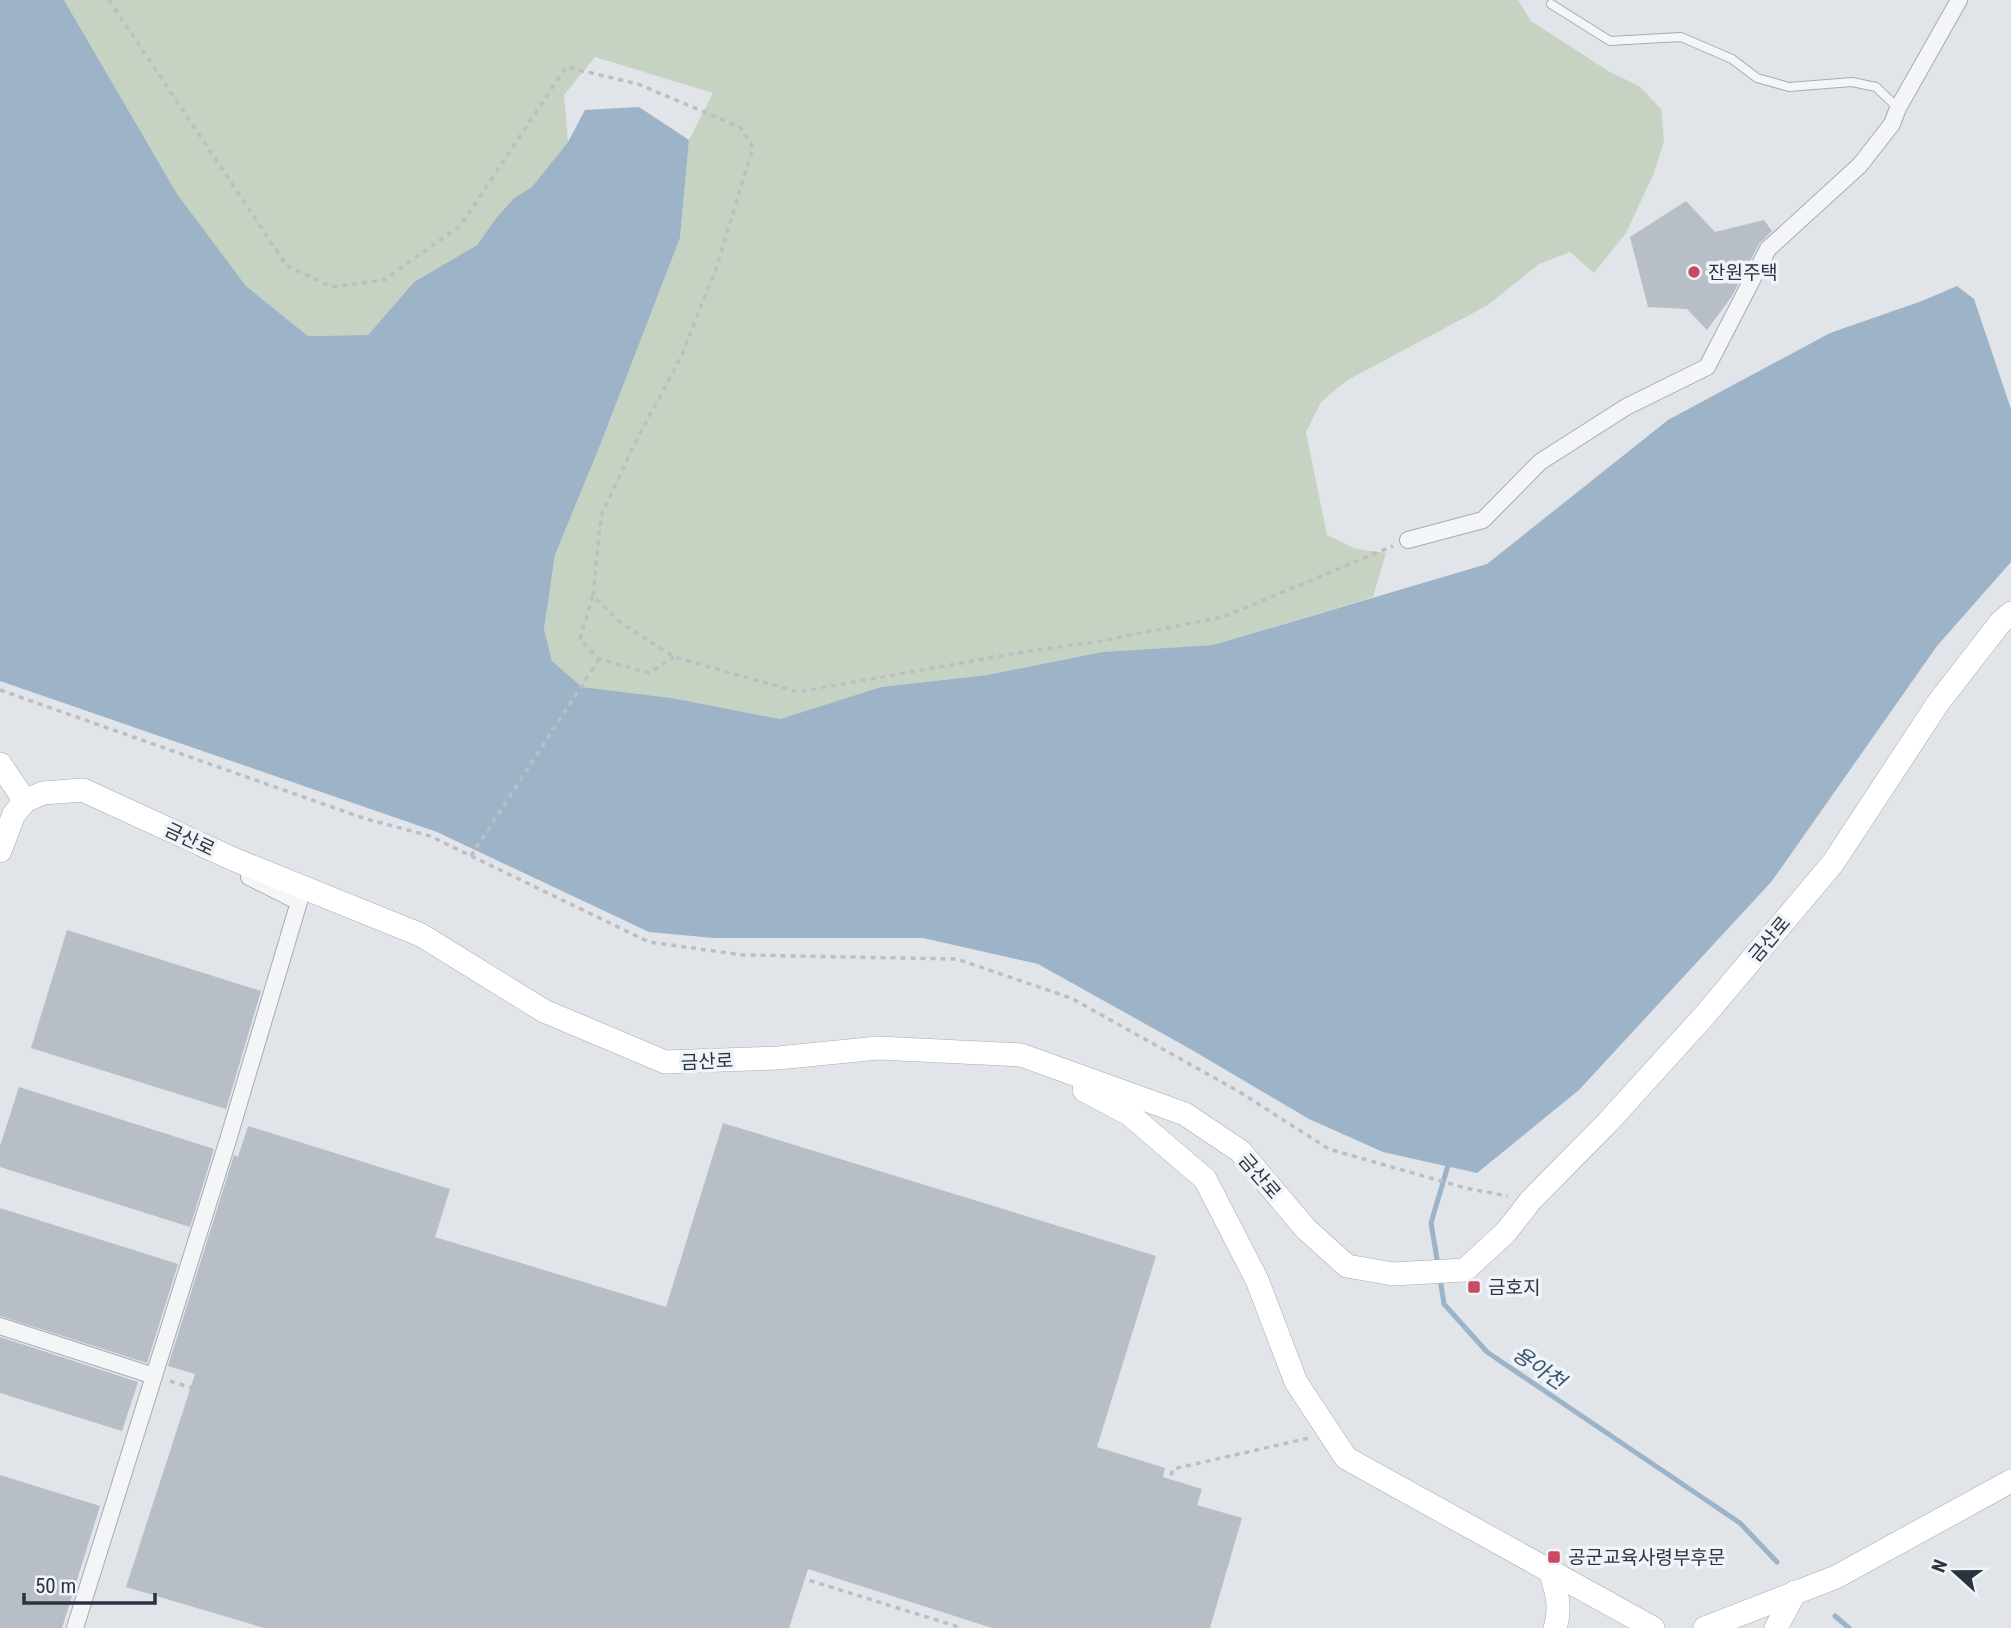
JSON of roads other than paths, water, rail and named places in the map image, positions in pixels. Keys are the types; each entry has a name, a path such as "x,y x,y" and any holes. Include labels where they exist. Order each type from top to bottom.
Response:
{"street":[{"path":"1408,540 1483,520 1540,462 1626,407 1707,367 1768,249 1860,165 1892,124 1898,108 1959,0"},
{"name":"금산로","path":"24,801 43,793 83,790 233,859 421,934 544,1011 665,1062 778,1058 878,1048 1021,1055 1185,1114 1240,1151 1306,1229 1346,1266 1393,1274 1465,1270 1506,1232 1531,1200 1608,1122 1705,1015 1833,863 1938,703 2000,623 2011,613"},
{"path":"0,764 24,801 14,814 0,851"},
{"path":"75,1628 299,902 146,831 118,806"},
{"path":"1021,1055 1129,1114 1205,1179 1257,1280 1296,1382 1346,1458 1653,1628"},
{"path":"0,1326 154,1376"},
{"path":"1705,1628 1836,1577 2011,1480"},
{"path":"1550,1570 1558,1595 1559,1615 1555,1628"},
{"path":"1776,1628 1795,1592"}],"lane":[{"path":"1550,4 1610,41 1681,37 1732,59 1757,78 1789,87 1852,82 1876,87 1898,108"}],"water":[{"path":"0,0 64,0 177,194 246,286 308,336 368,335 414,282 477,245 497,217 514,198 532,187 568,142 585,110 639,107 689,140 680,238 555,555 544,629 552,661 582,687 672,698 780,719 881,687 987,675 1102,652 1213,645 1487,564 1668,420 1830,333 1957,286 1974,299 2011,409 2011,562 1937,646 1772,881 1579,1090 1477,1173 1383,1152 1309,1119 1038,964 923,938 714,938 649,932 437,832 0,681"}],"waterway":[{"name":"용아천","path":"1438,1265 1431,1223 1449,1162"},
{"name":"용아천","path":"1440,1278 1444,1304 1487,1352 1740,1523 1777,1562"},
{"name":"용아천","path":"1835,1616 1849,1628"}],"place":[{"name":"잔원주택","path":"1694,272"},
{"name":"금호지","path":"1474,1287"},
{"name":"공군교육사령부후문","path":"1554,1557"}]}
